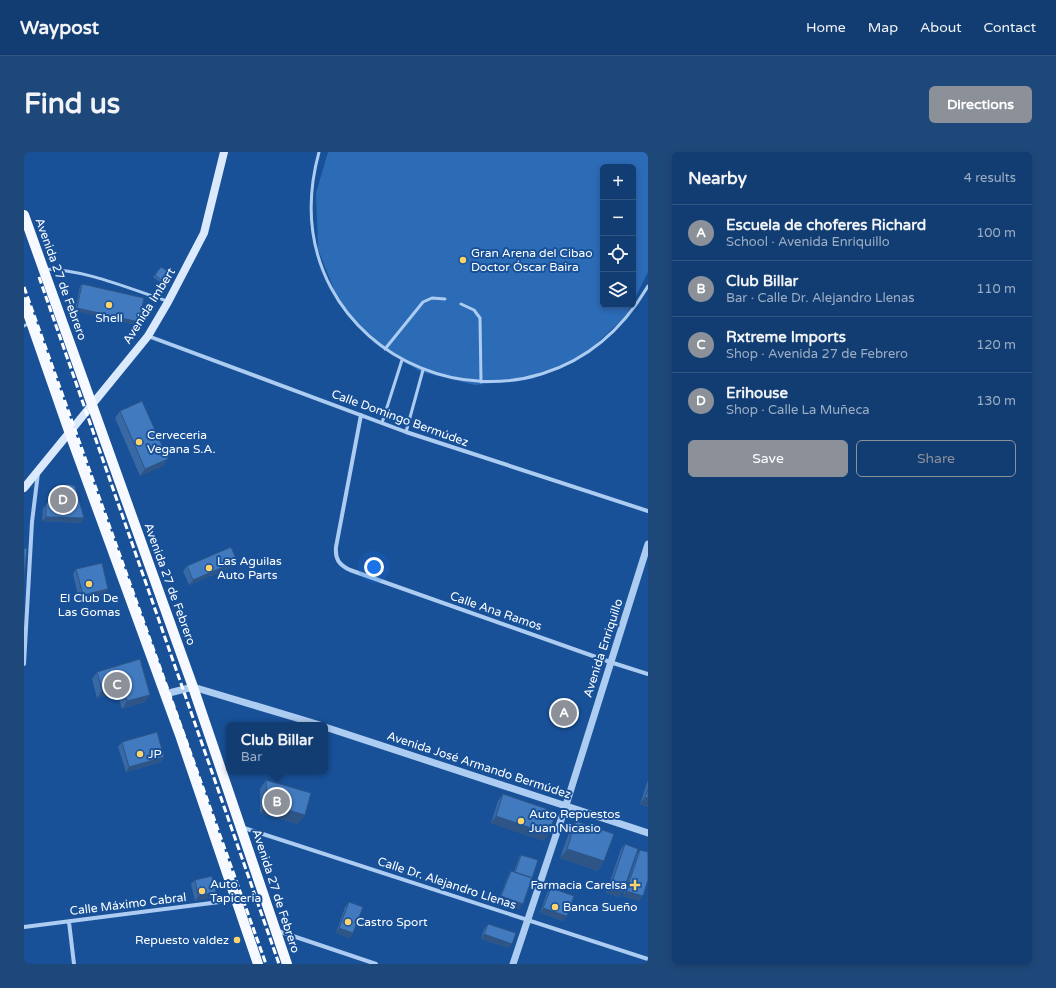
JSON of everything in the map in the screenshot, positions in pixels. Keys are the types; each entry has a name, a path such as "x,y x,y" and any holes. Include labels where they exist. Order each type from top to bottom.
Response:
{"main road":[{"name":"Avenida Imbert","path":"24,488 148,336 168,302 204,233 224,152"},
{"name":"Avenida 27 de Febrero","path":"24,215 193,687 287,964"},
{"path":"24,302 28,324 69,431 165,694 258,964"}],"street":[{"name":"Calle Domingo Bermúdez","path":"148,336 406,432 648,511"},
{"name":"Calle Ana Ramos","path":"361,415 336,547 336,553 340,564 350,570 648,674"},
{"path":"24,664 32,522 38,470"},
{"name":"Avenida Enriquillo","path":"513,964 566,805 648,544"},
{"path":"165,694 193,687 310,722"},
{"name":"Avenida José Armando Bermúdez","path":"328,727 648,833"},
{"name":"Calle Dr. Alejandro Llenas","path":"241,827 648,959"},
{"name":"Calle Máximo Cabral","path":"24,927 235,900"},
{"path":"69,922 74,964"},
{"path":"275,930 376,964"}],"lane":[{"path":"319,152 313,176 311,212 314,241 323,269 336,296 352,318 371,338 402,360 423,370 452,378 481,382 512,381 534,376 569,364 594,348 617,329 636,306 648,286"},
{"path":"43,269 63,269 83,273 168,302"},
{"path":"385,349 423,302 432,298 445,299"},
{"path":"460,304 474,310 480,318 481,382"},
{"path":"382,423 402,360"},
{"path":"406,432 423,370"}],"shaded area":[{"name":"Gran Arena del Cibao Doctor Óscar Baira","path":"328,152 648,152 648,272 636,296 636,164 600,164 600,308 630,308 627,315 584,355 531,379 475,385 421,372 374,343 338,300 318,249 316,193"}],"building":[{"path":"161,267 171,273 164,282 155,275"},
{"name":"Shell","path":"82,284 144,298 139,322 77,308"},
{"name":"Cerveceria Vegana S.A.","path":"142,401 168,459 145,469 120,411"},
{"path":"68,484 75,486 84,518 46,517 46,504"},
{"name":"Las Aguilas Auto Parts","path":"231,547 237,561 193,580 187,566"},
{"path":"24,548 27,549 24,578"},
{"name":"El Club De Las Gomas","path":"102,563 108,589 83,595 76,569"},
{"path":"140,659 150,695 127,701 122,684 102,690 97,672"},
{"name":"JP","path":"157,732 164,757 129,767 122,742"},
{"path":"266,780 311,793 305,815 267,804"},
{"path":"648,789 648,798 645,797"},
{"name":"Auto Repuestos Juan Nicasio","path":"503,794 556,812 549,834 496,816"},
{"path":"576,821 614,834 604,861 567,849"},
{"path":"625,844 638,849 623,892 610,888"},
{"name":"Farmacia Carelsa","path":"640,850 648,852 648,880 643,896 626,891"},
{"path":"521,855 538,860 532,878 515,872"},
{"path":"511,871 532,878 523,904 501,896"},
{"path":"212,876 216,892 198,896 195,880"},
{"name":"Banca Sueño","path":"551,888 574,896 567,916 543,908"},
{"name":"Castro Sport","path":"349,902 363,907 353,933 339,928"},
{"path":"488,924 516,933 512,944 484,934"}],"railway":[{"path":"39,277 279,964"},
{"path":"24,287 266,964"}],"place":[{"name":"Gran Arena del Cibao Doctor Óscar Baira","path":"463,260"},
{"name":"Shell","path":"109,305"},
{"name":"Cerveceria Vegana S.A.","path":"139,442"},
{"name":"Erihouse","path":"63,500"},
{"name":"Las Aguilas Auto Parts","path":"209,568"},
{"name":"El Club De Las Gomas","path":"89,584"},
{"name":"Rxtreme Imports","path":"117,685"},
{"name":"Escuela de choferes Richard","path":"564,713"},
{"name":"JP","path":"140,754"},
{"name":"Club Billar","path":"277,802"},
{"name":"Auto Repuestos Juan Nicasio","path":"521,821"},
{"name":"Farmacia Carelsa","path":"635,885"},
{"name":"Auto Tapiceria","path":"202,891"},
{"name":"Banca Sueño","path":"555,907"},
{"name":"Castro Sport","path":"348,922"},
{"name":"Repuesto valdez","path":"237,940"}]}
